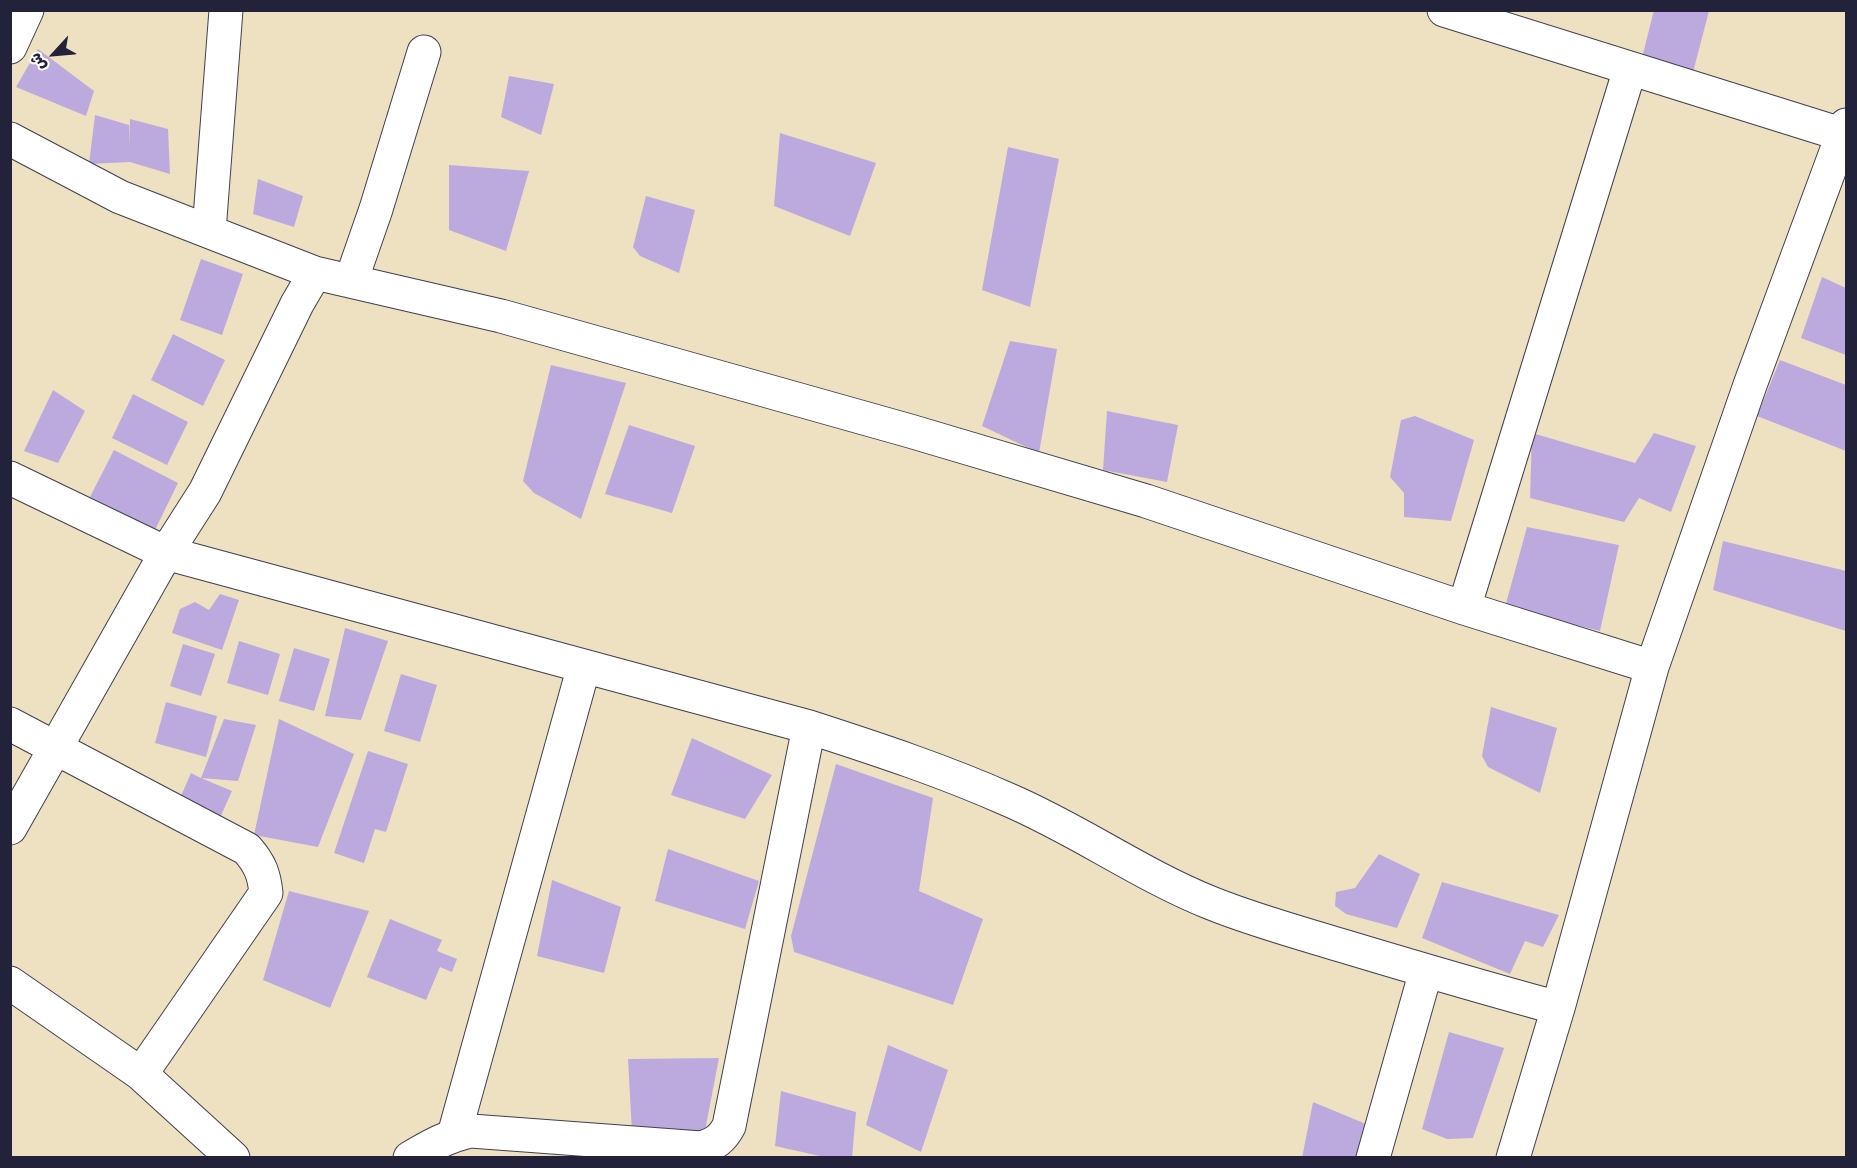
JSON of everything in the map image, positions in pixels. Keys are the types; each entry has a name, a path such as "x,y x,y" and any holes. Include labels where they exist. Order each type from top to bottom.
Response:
{"street":[{"path":"10,47 27,10"},
{"path":"209,231 226,10"},
{"path":"1444,10 1630,69 1845,130 1750,385 1652,668 1558,1008 1513,1158"},
{"path":"351,281 376,209 424,52"},
{"path":"1464,609 1630,69"},
{"path":"10,139 120,196 315,273 501,316 910,431 1146,501 1464,609 1652,668"},
{"path":"10,828 166,553 205,492 297,303 315,273"},
{"path":"10,478 166,553 809,727 907,759 1010,800 1183,891 1250,918 1558,1008"},
{"path":"454,1135 584,666"},
{"path":"10,724 248,849 258,862 266,893 141,1074"},
{"path":"410,1158 436,1142 471,1131 701,1148 714,1144 723,1137 729,1126 809,727"},
{"path":"1373,1158 1426,971"},
{"path":"10,983 141,1074 233,1158"}],"building":[{"path":"1654,10 1709,11 1692,76 1641,62"},
{"path":"38,49 94,91 86,116 16,87"},
{"path":"509,76 554,84 541,135 501,117"},
{"path":"95,115 129,125 129,146 130,119 168,129 170,174 130,162 89,164"},
{"path":"780,133 876,163 850,236 774,206"},
{"path":"1008,147 1059,159 1030,307 982,290"},
{"path":"449,165 529,171 506,251 449,230"},
{"path":"258,179 303,196 294,227 253,214"},
{"path":"646,196 695,210 679,273 640,256 633,247"},
{"path":"201,259 243,274 222,335 180,320"},
{"path":"1822,277 1846,288 1846,355 1801,338"},
{"path":"173,334 225,360 203,406 151,380"},
{"path":"1010,341 1057,349 1039,453 982,426"},
{"path":"1780,360 1846,385 1846,451 1757,416"},
{"path":"551,365 626,383 581,519 534,493 523,481"},
{"path":"53,390 85,411 58,463 24,451"},
{"path":"133,394 188,422 167,465 112,438"},
{"path":"1107,411 1178,425 1167,482 1103,470"},
{"path":"1415,416 1474,440 1451,521 1404,517 1404,493 1390,477 1401,420"},
{"path":"629,425 695,446 672,513 605,494"},
{"path":"1532,433 1635,463 1654,433 1696,446 1671,512 1639,498 1624,522 1530,498"},
{"path":"114,450 178,483 155,530 90,497"},
{"path":"1527,527 1619,545 1600,631 1505,607"},
{"path":"1723,541 1846,571 1846,631 1713,590"},
{"path":"220,594 239,600 222,650 172,633 180,609 195,602 209,610"},
{"path":"345,628 388,641 361,720 325,716"},
{"path":"239,641 280,654 268,695 227,683"},
{"path":"183,644 215,654 201,696 170,686"},
{"path":"294,648 330,659 314,711 279,701"},
{"path":"401,674 437,685 420,742 384,731"},
{"path":"166,702 217,716 206,757 155,743"},
{"path":"1491,707 1557,728 1540,793 1488,767 1482,756"},
{"path":"224,719 256,725 238,781 201,778"},
{"path":"279,719 354,754 318,847 254,835"},
{"path":"692,738 772,775 745,819 671,795"},
{"path":"368,751 408,764 386,832 375,829 364,863 334,853"},
{"path":"836,764 933,798 919,891 983,919 953,1005 794,952 791,936"},
{"path":"191,773 232,791 219,820 178,803"},
{"path":"668,849 759,881 745,929 655,901"},
{"path":"1379,854 1420,874 1397,928 1346,914 1335,906 1336,892 1355,888"},
{"path":"552,880 621,907 604,973 537,956"},
{"path":"1442,882 1559,915 1543,947 1525,941 1510,974 1422,938"},
{"path":"289,891 369,911 330,1008 263,980"},
{"path":"390,919 442,940 437,951 457,959 452,972 440,967 426,1000 367,977"},
{"path":"1449,1032 1504,1048 1473,1138 1447,1139 1422,1129"},
{"path":"888,1045 948,1070 921,1152 866,1125"},
{"path":"719,1058 704,1136 632,1133 628,1059"},
{"path":"781,1091 856,1112 852,1158 829,1158 775,1146"},
{"path":"1313,1102 1366,1124 1358,1158 1302,1158"}]}
